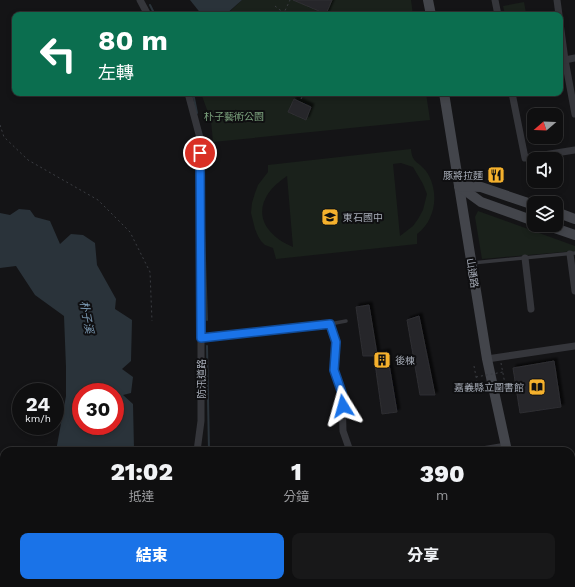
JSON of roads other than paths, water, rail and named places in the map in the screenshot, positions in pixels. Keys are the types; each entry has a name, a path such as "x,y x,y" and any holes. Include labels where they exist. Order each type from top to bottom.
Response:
{"main road":[{"path":"428,0 430,12"},
{"name":"山通路","path":"444,96 486,359 507,447"},
{"path":"459,186 481,187 527,203"},
{"path":"459,186 481,202 527,218"},
{"path":"563,215 575,219"},
{"path":"563,231 575,235"}],"street":[{"path":"140,0 146,12"},
{"path":"495,0 497,12"},
{"path":"557,0 559,12"},
{"path":"575,58 563,60 575,114"},
{"name":"防汛道路","path":"189,96 200,138 201,421 198,447"},
{"path":"513,96 524,158 575,150"},
{"path":"573,254 575,291"},
{"path":"525,258 531,309"},
{"path":"330,324 336,342 334,370 342,393 343,431 349,447"},
{"path":"486,359 575,346"}],"lane":[{"path":"471,263 573,254"},
{"path":"201,338 346,321"}],"water":[{"path":"190,0 242,0 228,12 200,12"},
{"name":"朴子溪","path":"19,209 30,210 35,217 50,221 60,244 71,234 83,235 95,243 97,265 116,299 115,309 132,320 131,361 122,369 133,377 131,393 124,395 124,383 72,383 72,435 124,435 124,396 133,404 134,447 57,447 59,435 64,435 66,367 64,316 35,295 16,266 0,268 0,213 10,215"}],"waterway":[{"path":"150,5 154,12"},
{"path":"194,96 197,113"},
{"path":"204,227 207,320"},
{"path":"207,346 209,447"}],"place":[{"name":"豚將拉麵","path":"496,175"},
{"name":"東石國中","path":"330,217"},
{"name":"後棟","path":"382,360"},
{"name":"嘉義縣立圖書館","path":"537,387"}],"park label":[{"name":"朴子藝術公園","path":"234,116"}]}
